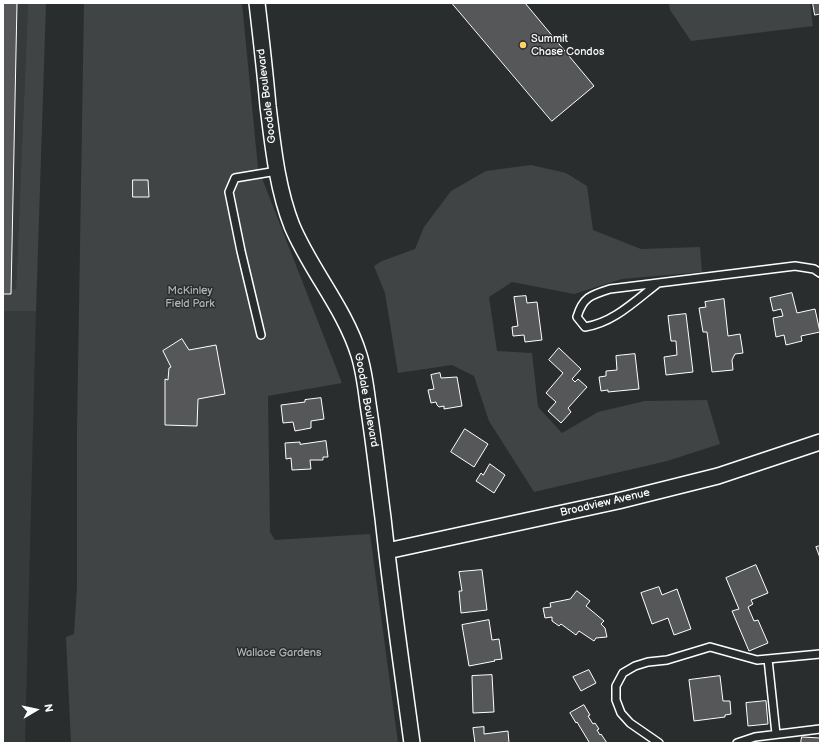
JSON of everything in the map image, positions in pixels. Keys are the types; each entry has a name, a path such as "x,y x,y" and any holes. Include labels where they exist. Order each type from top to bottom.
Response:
{"street":[{"name":"Goodale Boulevard","path":"257,3 271,131 277,171 292,225 308,260 340,313 359,355 364,378 374,439 412,743"},
{"name":"Broadview Avenue","path":"387,551 618,501 718,476 820,442"}],"lane":[{"path":"261,335 229,192 235,178 277,171"},
{"path":"657,284 611,318 596,325 585,327 577,317 580,306 591,295 610,289 795,266 814,269 820,273"},
{"path":"659,743 630,723 621,713 616,700 616,686 623,673 635,666 648,662 667,660 710,647 757,660 820,654"},
{"path":"768,659 776,734"},
{"path":"737,743 755,737 820,729"}],"shaded area":[{"path":"3,3 28,3 16,290 3,290"},
{"path":"3,311 36,311 25,743 3,743"}],"green space":[{"path":"28,3 46,3 36,311 3,311 3,290 16,289"},
{"path":"84,3 242,3 258,168 342,383 268,396 270,532 275,540 370,534 398,743 71,743 66,637 74,634 77,587 77,429"},
{"path":"669,3 810,3 813,26 691,41 670,10"},
{"path":"531,165 566,173 587,186 593,230 641,249 700,247 702,272 622,279 574,294 512,282 489,297 497,351 532,353 538,407 562,433 598,412 645,401 707,400 720,444 667,461 534,492 489,421 474,376 452,365 398,373 385,293 374,266 382,261 415,249 424,227 451,191 486,171"}],"building":[{"path":"3,3 17,3 11,294 3,294"},
{"name":"Summit Chase Condos","path":"452,3 525,3 594,86 552,121"},
{"path":"813,3 820,3 820,14 815,15"},
{"path":"133,180 148,180 149,197 133,197"},
{"path":"792,293 797,313 815,309 820,332 801,336 802,341 786,345 784,335 776,337 773,318 783,316 781,309 773,311 770,298"},
{"path":"526,296 527,303 537,302 542,340 525,342 524,335 513,336 512,327 518,326 514,297"},
{"path":"724,299 728,336 740,334 743,353 735,354 732,360 733,370 712,372 707,332 703,332 699,308 706,307 705,302"},
{"path":"686,314 693,372 666,375 664,357 677,355 676,341 671,341 668,316"},
{"path":"182,339 189,350 216,345 225,394 198,399 197,426 165,425 165,379 168,380 169,368 171,367 163,351"},
{"path":"559,348 581,369 572,379 575,382 578,379 587,387 568,408 571,412 561,423 548,411 556,402 546,393 563,373 549,360"},
{"path":"635,354 639,389 608,392 608,390 601,391 599,377 606,376 606,371 617,370 616,356"},
{"path":"440,373 441,378 457,377 462,406 444,409 444,406 439,407 436,402 431,403 428,390 434,389 431,375"},
{"path":"321,398 324,419 311,421 311,428 295,431 293,422 283,423 281,405"},
{"path":"465,429 488,444 474,467 451,452"},
{"path":"326,441 328,457 323,457 323,460 310,460 311,469 292,470 291,458 286,459 285,443 300,442 300,444"},
{"path":"490,464 505,475 494,493 476,481 481,473 483,475"},
{"path":"820,546 820,558 816,547"},
{"path":"756,565 768,593 751,600 753,604 748,607 754,621 758,620 768,643 749,651 732,611 739,609 726,578"},
{"path":"482,570 487,610 461,613 459,591 462,591 459,572"},
{"path":"659,587 662,595 677,589 691,629 674,635 668,618 652,624 641,593"},
{"path":"577,591 590,601 586,606 604,621 601,624 605,628 607,637 596,638 594,641 579,631 576,635 561,624 559,626 552,621 552,617 545,618 543,608 551,607 550,603 570,599"},
{"path":"489,620 492,640 499,639 502,659 469,666 462,625"},
{"path":"589,670 596,683 581,691 573,677"},
{"path":"492,675 494,712 473,713 472,676"},
{"path":"720,676 723,701 730,701 731,714 725,715 725,717 694,721 689,680"},
{"path":"766,701 768,724 748,726 746,703"},
{"path":"584,705 590,715 588,716 593,724 595,723 599,729 597,730 600,735 601,734 607,743 587,743 589,742 570,713"},
{"path":"484,727 484,734 508,731 509,743 475,743 473,728"},
{"path":"802,737 820,738 820,743 801,743"}],"place":[{"name":"Summit Chase Condos","path":"523,45"}],"park label":[{"name":"McKinley Field Park","path":"190,297"},
{"name":"Wallace Gardens","path":"279,653"}]}
